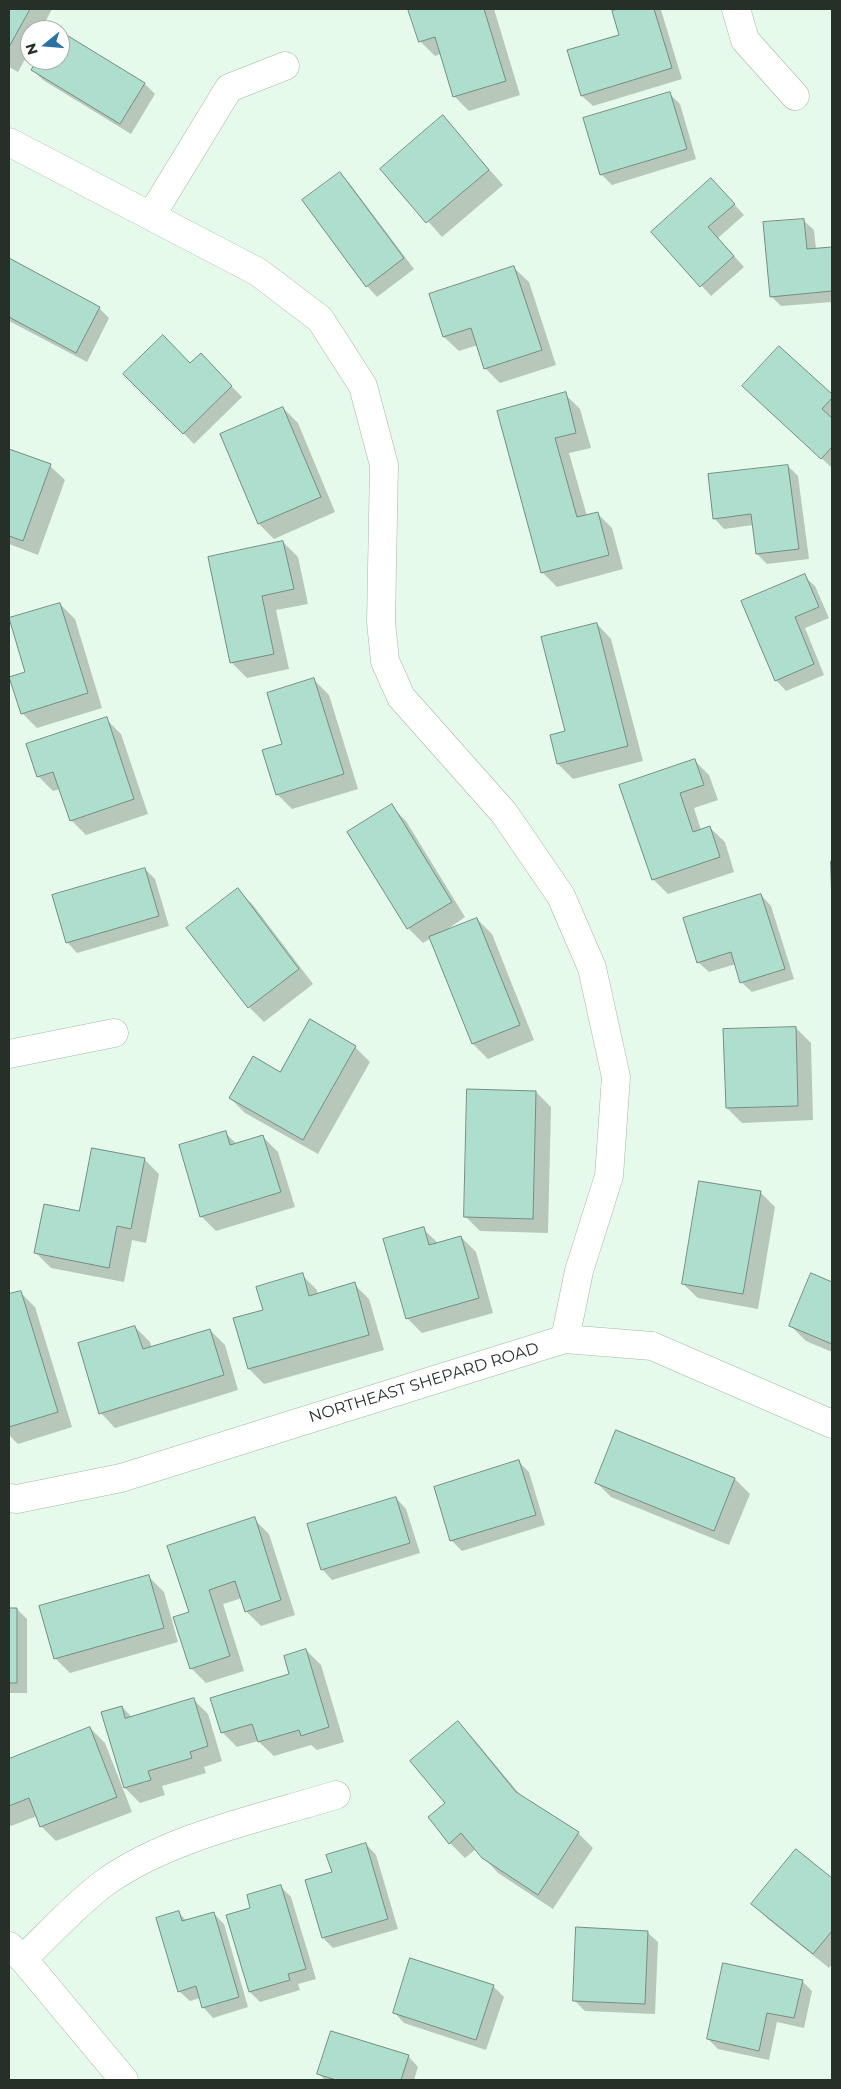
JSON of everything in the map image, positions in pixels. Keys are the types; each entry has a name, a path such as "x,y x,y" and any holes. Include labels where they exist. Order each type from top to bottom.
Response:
{"street":[{"path":"736,9 745,40 795,96"},
{"path":"151,216 229,88 285,66"},
{"path":"9,142 258,272 320,319 363,386 384,465 381,622 385,661 401,697 504,813 561,896 592,968 616,1077 609,1176 579,1271 566,1339"},
{"path":"9,1054 114,1033"},
{"name":"NORTHEAST SHEPARD ROAD","path":"9,1498 17,1499 122,1478 566,1339 652,1346 832,1424"},
{"path":"124,2080 16,1953 104,1884 140,1862 180,1843 336,1795"}],"building":[{"path":"9,9 30,9 24,20 20,20 20,27 9,47"},
{"path":"408,9 484,9 506,81 453,97 435,37 419,42"},
{"path":"618,9 654,9 672,68 581,96 567,50 619,35 612,11"},
{"path":"70,37 145,83 120,124 31,70 70,70"},
{"path":"670,92 687,149 600,175 583,118"},
{"path":"443,115 489,170 426,223 380,169"},
{"path":"340,172 404,258 366,287 302,200"},
{"path":"711,178 735,204 708,227 734,256 700,287 651,232"},
{"path":"804,219 807,249 832,247 832,291 770,297 763,222"},
{"path":"9,258 100,307 76,353 9,317"},
{"path":"514,266 542,350 484,369 471,328 443,337 429,294"},
{"path":"163,335 190,363 201,353 232,386 183,434 123,374"},
{"path":"779,346 832,394 832,398 822,409 832,418 832,447 821,459 742,386"},
{"path":"566,392 576,433 555,438 577,517 598,512 609,555 541,573 497,411"},
{"path":"283,407 321,497 258,524 220,434"},
{"path":"9,449 51,464 23,541 9,536"},
{"path":"788,465 799,549 756,554 751,514 713,519 708,474"},
{"path":"283,541 294,589 262,596 274,654 230,663 208,557"},
{"path":"805,574 819,607 795,617 814,664 775,681 741,601"},
{"path":"60,603 88,693 21,714 9,677 25,672 9,618"},
{"path":"597,623 628,746 557,764 550,735 565,731 541,637"},
{"path":"314,678 344,774 276,795 262,750 282,744 267,693"},
{"path":"107,717 134,799 70,821 53,772 37,777 26,744"},
{"path":"695,759 704,785 680,793 693,832 710,826 720,857 652,880 619,785"},
{"path":"392,804 452,902 407,929 347,832"},
{"path":"831,861 832,861 832,907"},
{"path":"145,868 159,916 66,943 52,895"},
{"path":"238,888 299,969 248,1008 186,928"},
{"path":"761,894 785,969 740,983 731,952 697,963 683,918"},
{"path":"477,918 520,1025 472,1044 429,937"},
{"path":"310,1019 356,1046 303,1140 229,1098 253,1056 280,1072"},
{"path":"796,1027 798,1106 726,1108 723,1029"},
{"path":"467,1089 536,1091 533,1219 464,1217"},
{"path":"226,1131 230,1145 263,1135 281,1192 200,1217 179,1145"},
{"path":"92,1148 145,1158 131,1229 117,1226 109,1268 34,1253 44,1204 79,1211"},
{"path":"699,1181 761,1191 743,1294 682,1284"},
{"path":"424,1227 429,1245 461,1236 479,1298 406,1319 383,1239"},
{"path":"303,1273 309,1296 355,1282 369,1335 248,1369 233,1318 263,1310 256,1287"},
{"path":"811,1273 832,1282 832,1344 789,1326"},
{"path":"21,1291 58,1412 9,1427 9,1294"},
{"path":"135,1326 143,1349 210,1329 224,1375 99,1414 78,1343"},
{"path":"616,1430 735,1478 714,1531 595,1483"},
{"path":"519,1460 536,1515 450,1541 434,1487"},
{"path":"396,1497 410,1543 321,1570 307,1524"},
{"path":"255,1517 281,1600 245,1612 235,1581 209,1590 230,1656 190,1669 173,1617 189,1612 167,1546"},
{"path":"149,1575 164,1628 54,1659 39,1606"},
{"path":"9,1608 17,1608 17,1683 9,1683"},
{"path":"306,1649 329,1727 301,1736 299,1730 258,1742 252,1724 221,1733 210,1698 289,1674 284,1656"},
{"path":"194,1698 208,1746 190,1752 192,1758 148,1771 151,1780 124,1788 101,1712 122,1706 125,1718"},
{"path":"458,1721 516,1792 579,1832 538,1895 482,1858 461,1833 449,1844 428,1817 445,1803 410,1761"},
{"path":"90,1727 117,1797 40,1827 29,1798 9,1806 9,1759"},
{"path":"366,1843 388,1919 322,1938 305,1880 332,1872 326,1855"},
{"path":"796,1849 832,1878 832,1931 813,1954 751,1904"},
{"path":"281,1885 306,1969 288,1974 290,1980 249,1992 226,1915 250,1908 247,1895"},
{"path":"179,1911 182,1921 214,1912 239,1997 202,2008 196,1986 178,1992 156,1918"},
{"path":"576,1927 648,1931 645,2004 573,2001"},
{"path":"410,1958 494,1985 476,2040 393,2013"},
{"path":"723,1963 803,1980 794,2018 767,2013 759,2051 707,2039"},
{"path":"331,2031 409,2055 401,2080 336,2080 317,2074"}]}
